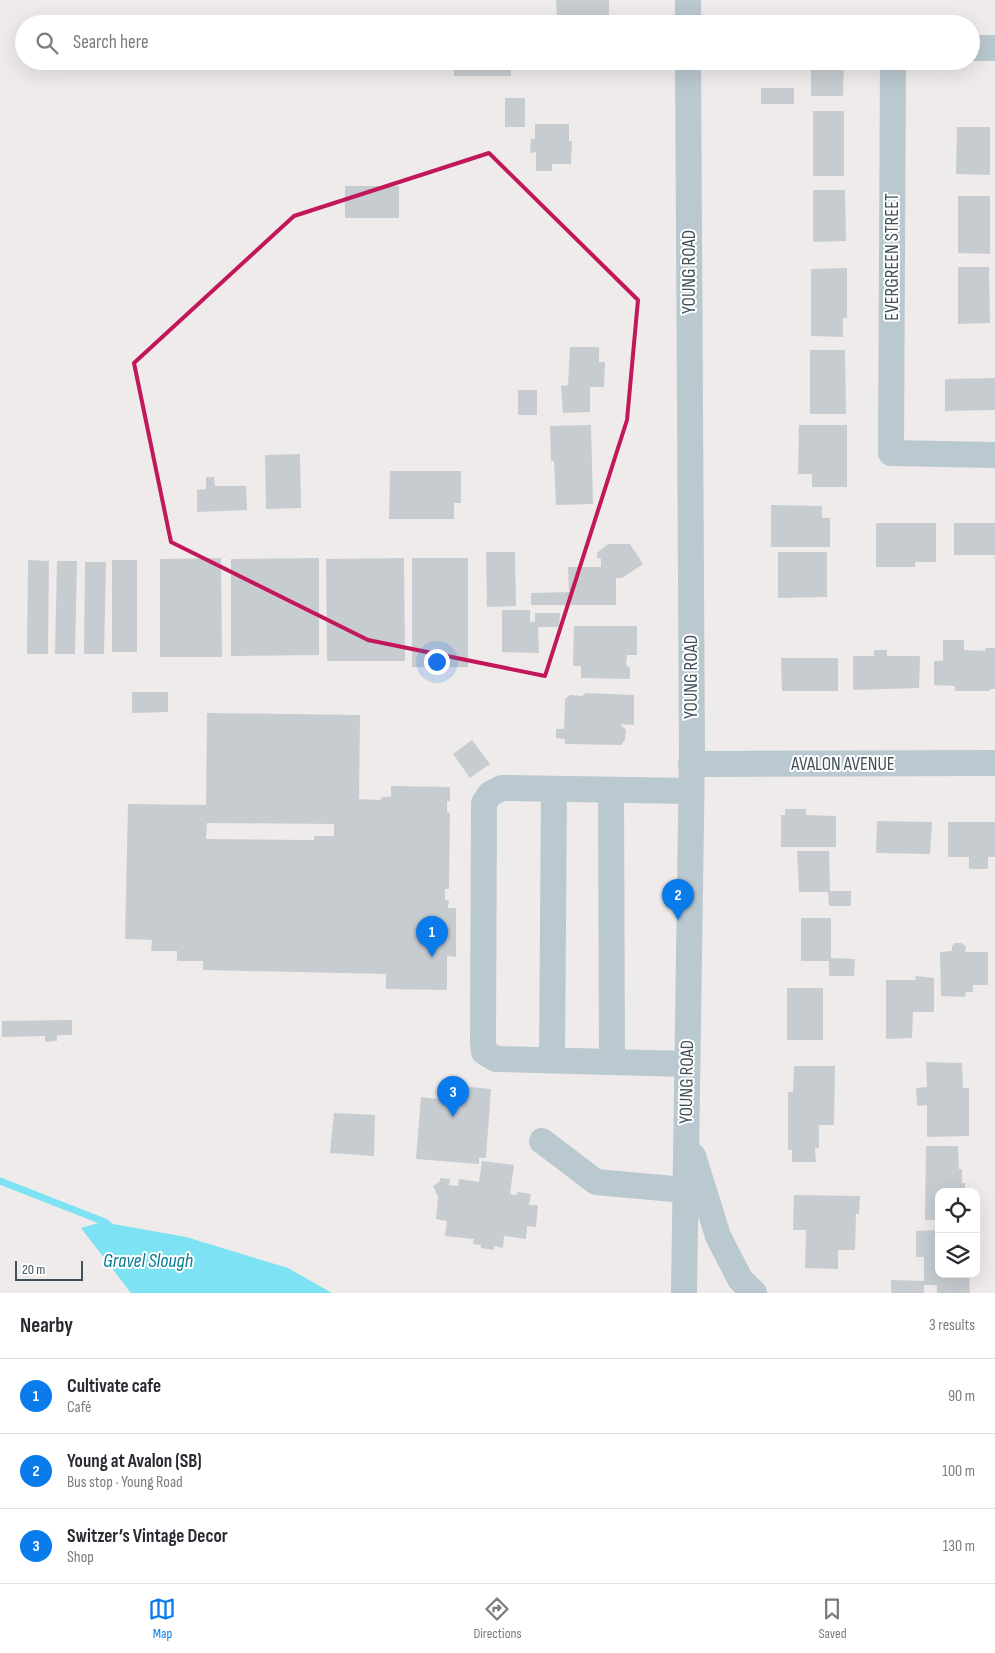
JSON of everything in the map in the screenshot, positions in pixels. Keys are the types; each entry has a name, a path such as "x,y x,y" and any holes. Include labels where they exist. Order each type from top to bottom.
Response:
{"street":[{"path":"688,0 688,15"},
{"path":"980,48 995,48"},
{"name":"YOUNG ROAD","path":"684,1293 691,791 688,70"},
{"name":"EVERGREEN STREET","path":"893,70 891,453 995,455"},
{"name":"AVALON AVENUE","path":"691,764 995,763"},
{"path":"687,1064 496,1059 484,1052 484,803 490,794 502,788 691,791"},
{"path":"552,1060 554,789"},
{"path":"611,790 612,1062"},
{"path":"686,1134 718,1236 740,1279 754,1293"},
{"path":"542,1141 596,1182 685,1190"}],"highlighted area":[{"path":"489,153 638,300 627,420 545,676 368,640 171,542 134,363 294,216"}],"water":[{"name":"Gravel Slough","path":"102,1222 186,1237 288,1268 332,1293 131,1293 81,1228"}],"building":[{"path":"556,0 609,0 609,15 557,15"},
{"path":"454,70 511,70 511,76 454,76"},
{"path":"811,70 844,70 843,96 811,96"},
{"path":"761,88 794,88 794,104 761,104"},
{"path":"505,98 525,98 525,127 505,127"},
{"path":"813,111 844,111 844,176 813,176"},
{"path":"535,124 569,124 569,141 572,141 571,164 552,164 552,171 536,171 536,152 530,153 531,139 535,139"},
{"path":"957,127 990,127 990,175 956,174"},
{"path":"345,186 399,186 399,218 345,218"},
{"path":"813,190 845,190 846,241 813,242"},
{"path":"958,196 990,196 990,254 958,253"},
{"path":"958,267 989,267 990,323 958,324"},
{"path":"847,268 847,318 843,318 843,337 811,336 811,269"},
{"path":"570,347 599,347 599,362 605,362 604,387 590,387 590,412 563,413 561,386 568,385"},
{"path":"810,350 845,350 846,414 810,414"},
{"path":"995,378 995,410 945,411 945,379"},
{"path":"518,390 537,390 537,415 518,415"},
{"path":"591,425 593,504 556,505 554,461 551,461 550,426"},
{"path":"799,425 847,425 847,487 812,487 812,474 798,474"},
{"path":"300,454 301,508 266,509 265,455"},
{"path":"390,471 461,471 461,503 454,503 454,519 389,519"},
{"path":"206,477 214,477 215,486 246,486 247,510 197,512 197,490 206,489"},
{"path":"771,505 822,506 822,518 830,518 830,547 771,547"},
{"path":"876,523 936,523 936,562 915,562 915,567 876,567"},
{"path":"954,523 995,523 995,555 954,555"},
{"path":"608,544 630,544 643,564 622,578 616,578 616,605 531,605 531,593 569,592 568,567 601,567 601,559 597,558 597,553"},
{"path":"486,552 515,552 516,606 487,607"},
{"path":"778,552 827,552 827,597 778,598"},
{"path":"221,558 222,657 160,657 160,559"},
{"path":"319,558 319,655 231,656 231,559"},
{"path":"404,558 405,661 327,661 326,559"},
{"path":"412,558 468,558 468,667 412,667"},
{"path":"28,560 49,561 48,654 27,654"},
{"path":"112,560 137,560 137,652 112,652"},
{"path":"57,561 77,561 75,654 55,654"},
{"path":"85,562 106,562 104,654 84,654"},
{"path":"502,610 530,610 530,622 535,622 535,613 560,613 559,627 538,627 539,653 502,652"},
{"path":"574,626 637,626 637,655 627,655 626,665 630,668 630,679 581,678 581,666 573,666"},
{"path":"943,640 964,640 964,650 986,651 985,648 995,648 995,689 990,689 990,691 955,691 955,686 934,685 934,661 943,661"},
{"path":"874,650 887,650 887,656 920,656 919,688 853,690 853,656 874,656"},
{"path":"781,658 838,658 838,691 782,691"},
{"path":"132,692 168,692 168,712 132,713"},
{"path":"586,693 634,695 634,725 620,724 626,730 625,740 621,745 565,744 565,739 556,738 556,729 564,729 565,699 570,695 582,696"},
{"path":"207,713 360,715 359,799 380,800 382,797 391,797 391,786 450,787 450,801 447,801 447,812 450,813 449,889 445,889 445,900 449,900 448,908 456,908 456,957 447,956 447,990 386,989 386,974 203,970 203,961 177,961 177,951 151,951 152,940 125,939 128,804 206,805","holes":["207,823 334,824 334,836 314,836 314,840 206,839"]},
{"path":"472,740 490,764 470,778 453,754"},
{"path":"785,809 806,809 806,815 836,816 836,847 781,847 781,815 785,815"},
{"path":"877,821 932,822 930,854 876,853"},
{"path":"948,822 995,822 995,857 988,857 988,869 969,869 969,857 948,857"},
{"path":"797,851 829,851 830,891 851,891 851,906 829,906 828,892 799,892"},
{"path":"801,918 831,918 831,958 855,959 854,976 829,976 829,961 801,961"},
{"path":"955,943 961,943 966,946 965,952 988,952 988,985 973,985 973,992 966,992 965,997 941,996 940,952 952,951 952,946"},
{"path":"915,976 934,978 934,1012 913,1012 912,1038 886,1039 886,980 916,980"},
{"path":"787,988 823,988 823,1040 787,1040"},
{"path":"72,1020 72,1035 57,1035 57,1041 45,1042 45,1036 2,1037 2,1021"},
{"path":"926,1062 962,1063 963,1088 969,1088 969,1136 927,1137 927,1105 917,1106 916,1089 927,1087"},
{"path":"794,1066 835,1066 834,1125 819,1125 819,1148 815,1148 816,1162 792,1162 792,1150 788,1150 788,1092 793,1092"},
{"path":"440,1084 491,1089 486,1158 479,1158 479,1164 416,1159 421,1097 438,1099"},
{"path":"334,1113 375,1115 374,1156 330,1153"},
{"path":"926,1146 958,1146 959,1169 962,1169 962,1183 965,1183 965,1188 935,1188 935,1220 925,1220"},
{"path":"482,1161 514,1165 510,1194 517,1195 517,1192 531,1194 529,1205 538,1205 536,1227 527,1226 526,1239 504,1236 503,1248 494,1246 494,1250 481,1248 481,1245 473,1244 474,1239 445,1236 447,1221 436,1219 438,1197 433,1186 440,1181 440,1178 450,1179 449,1185 458,1186 459,1179 479,1182"},
{"path":"794,1195 860,1196 859,1214 856,1214 855,1250 838,1250 838,1269 805,1268 806,1230 793,1230"},
{"path":"935,1230 935,1278 969,1278 970,1293 937,1293 937,1285 924,1285 924,1293 891,1293 891,1280 924,1281 924,1257 916,1257 916,1231"}],"waterway":[{"path":"0,1181 105,1222 112,1228"}],"place":[{"name":"Young at Avalon (SB)","path":"678,920"},
{"name":"Cultivate cafe","path":"432,957"},
{"name":"Switzer’s Vintage Decor","path":"453,1117"}]}
